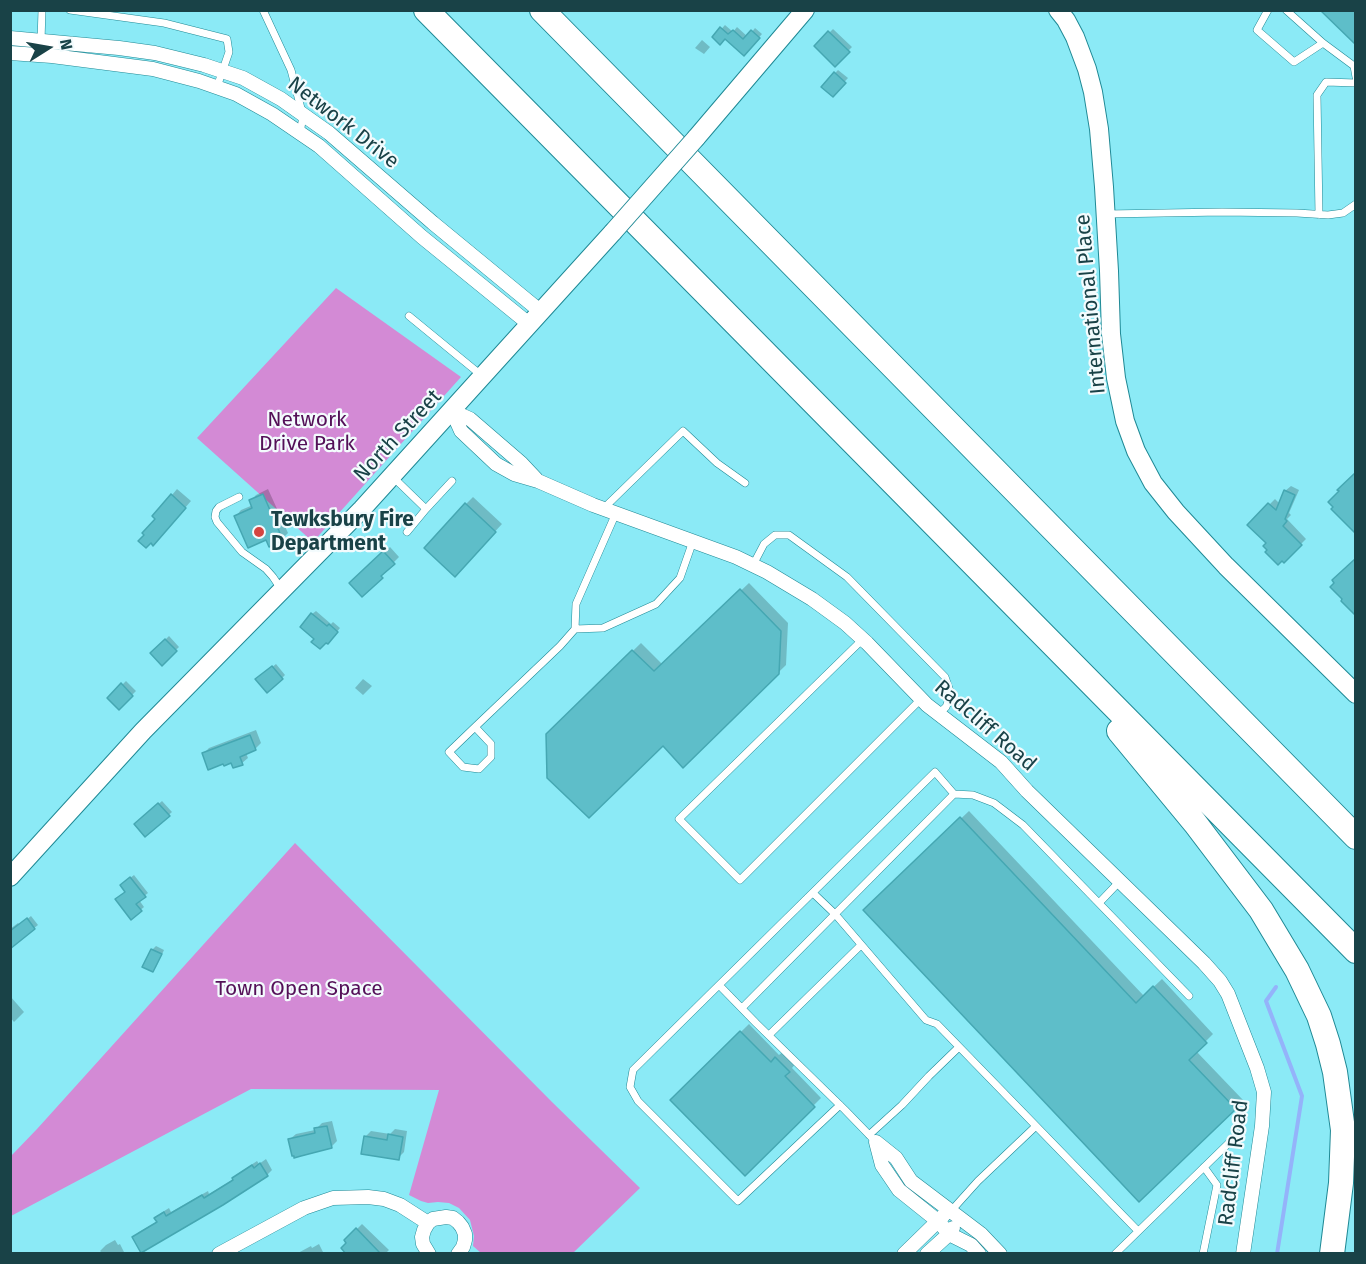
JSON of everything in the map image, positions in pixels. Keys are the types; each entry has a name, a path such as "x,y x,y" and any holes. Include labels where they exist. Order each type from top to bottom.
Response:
{"highway":[{"path":"426,10 1356,951"},
{"path":"542,10 1356,837"},
{"path":"984,575 1195,823 1261,910 1297,969 1324,1030 1341,1106 1343,1156 1332,1254"}],"main road":[{"name":"North Street","path":"10,878 143,731 282,591 452,411 614,232 805,10"},
{"name":"International Place","path":"1058,10 1075,37 1093,92 1099,129 1106,214 1111,334 1116,378 1125,421 1140,459 1153,483 1176,512 1226,566 1356,694"}],"street":[{"name":"Network Drive","path":"10,38 40,48 153,69 236,94 272,114 319,146 422,237 535,318"},
{"name":"Network Drive","path":"10,54 40,48 119,48 156,53 224,70 243,78 281,99 329,133 434,223 535,318"},
{"name":"Radcliff Road","path":"452,411 470,419 521,463 538,481 610,511 736,557 767,572 812,599 863,639 938,714 1000,762 1220,981 1232,1003 1264,1092 1264,1107 1243,1254"},
{"path":"872,1139 896,1158 911,1181 981,1234 1000,1254"},
{"path":"872,1139 882,1165 899,1190 939,1222 949,1234 971,1245 979,1254"},
{"path":"219,1254 304,1208 333,1197 384,1199 400,1205 428,1224"},
{"path":"904,1254 939,1222 953,1213"},
{"path":"927,1254 949,1234 953,1213"},
{"path":"429,1254 423,1244 424,1230 433,1219 446,1216 458,1222 465,1234 465,1240 459,1253"}],"lane":[{"path":"40,48 42,10"},
{"path":"70,10 164,23 226,39 229,52 217,87"},
{"path":"263,10 291,70 303,116 300,133"},
{"path":"1268,10 1257,30 1294,62 1323,43"},
{"path":"1286,10 1323,43 1354,66 1356,77"},
{"path":"1319,214 1317,95 1326,82 1356,83"},
{"path":"1106,214 1222,212 1328,215 1343,213 1356,204"},
{"path":"409,316 483,376"},
{"path":"475,726 491,744 491,757 479,769 463,767 449,752 475,726 560,646 575,629 576,604 610,511 683,431 717,463 745,483"},
{"path":"392,476 426,508"},
{"path":"407,532 452,481"},
{"path":"239,496 219,507 215,517 217,522 242,552 266,569 282,591"},
{"path":"753,565 764,544 774,535 789,535 847,577 945,677 951,694 946,707 938,714"},
{"path":"575,629 603,628 656,604 680,578 693,541"},
{"path":"863,639 679,819 740,880 921,699"},
{"path":"840,1105 738,1201 638,1101 630,1087 633,1070 935,772 954,794 973,795 994,803 1023,825 1189,996"},
{"path":"741,1008 954,794"},
{"path":"1099,903 1120,881"},
{"path":"813,893 835,914 926,1020 937,1024 1138,1231"},
{"path":"769,1035 861,945"},
{"path":"719,985 872,1139 929,1076 959,1047"},
{"path":"953,1213 978,1181 1036,1126"},
{"path":"1115,1254 1238,1134"},
{"path":"1203,1254 1217,1185 1204,1167"}],"green space":[{"name":"Network Drive Park","path":"336,288 461,377 313,542 197,438"},
{"name":"Town Open Space","path":"295,843 640,1188 573,1253 481,1253 473,1246 474,1236 470,1220 459,1208 449,1203 428,1203 409,1195 439,1090 251,1089 11,1216 11,1156"}],"building":[{"path":"1320,10 1356,10 1356,45"},
{"path":"720,27 728,34 733,30 743,39 751,30 760,38 744,56 725,39 720,45 712,37"},
{"path":"828,31 850,52 835,67 814,46"},
{"path":"834,72 846,83 833,97 821,87"},
{"path":"1356,472 1356,534 1331,509 1333,507 1328,502"},
{"path":"1284,490 1295,495 1285,519 1287,521 1283,526 1302,545 1284,563 1282,561 1278,565 1265,552 1267,550 1263,546 1266,543 1247,525 1268,503 1276,510"},
{"path":"171,494 186,508 153,546 151,543 146,548 138,541 155,519 152,516"},
{"path":"263,494 283,540 269,547 266,540 248,548 234,516 252,508 249,500"},
{"path":"465,503 496,532 455,577 424,548"},
{"path":"383,551 395,564 362,597 349,583"},
{"path":"1356,558 1356,616 1330,587 1334,583 1332,580"},
{"path":"740,589 781,631 779,674 683,768 663,746 589,818 547,778 546,734 632,650 654,671"},
{"path":"311,613 338,632 328,644 326,643 320,649 311,642 314,639 300,627"},
{"path":"165,639 177,651 162,666 150,653"},
{"path":"272,666 283,679 267,693 255,679"},
{"path":"121,683 133,696 119,710 107,698"},
{"path":"250,735 256,750 240,757 243,765 233,768 231,763 224,766 223,764 208,770 202,753"},
{"path":"158,803 170,816 145,837 134,824"},
{"path":"960,817 1136,1003 1153,986 1207,1043 1189,1060 1236,1109 1139,1202 863,910"},
{"path":"130,877 146,897 136,904 142,911 131,920 115,899 125,892 120,885"},
{"path":"27,918 35,929 10,949 10,931"},
{"path":"151,949 162,954 153,972 142,967"},
{"path":"740,1031 771,1062 775,1057 790,1072 785,1076 815,1107 745,1176 670,1100"},
{"path":"327,1126 332,1148 294,1158 292,1156 288,1139 315,1133 314,1128"},
{"path":"388,1134 403,1137 399,1160 361,1154 364,1136 387,1140"},
{"path":"260,1163 268,1176 141,1253 132,1237 157,1222 154,1218 164,1212 166,1216 202,1195 204,1198 252,1165 254,1168"},
{"path":"356,1228 381,1254 346,1254 341,1248 346,1243 344,1240"}],"waterway":[{"path":"1276,987 1266,1001 1302,1096 1277,1254"}],"place":[{"name":"Tewksbury Fire Department","path":"259,532"}]}
